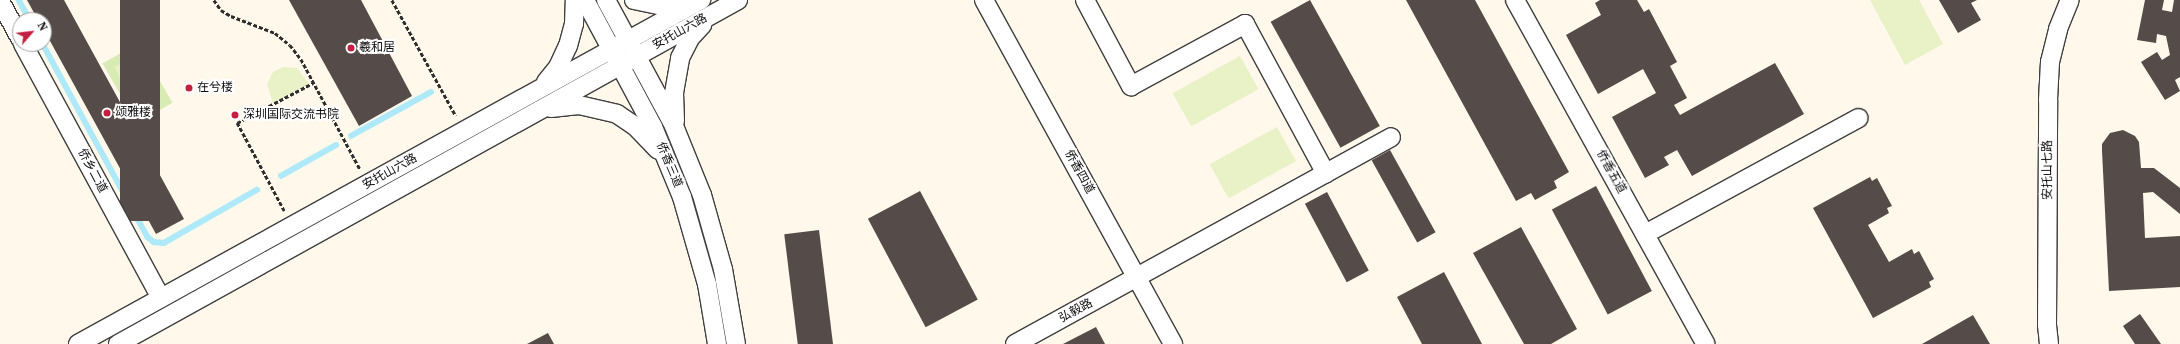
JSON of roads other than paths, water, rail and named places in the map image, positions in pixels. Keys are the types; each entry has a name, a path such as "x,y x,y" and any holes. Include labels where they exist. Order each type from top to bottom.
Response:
{"street":[{"path":"536,91 553,75 568,46 574,24 575,0"},
{"name":"侨香三道","path":"585,0 653,127 675,177 696,236 707,284 717,344"},
{"name":"侨香三道","path":"606,0 637,56 680,141 714,234 736,344"},
{"path":"634,0 662,6 701,0"},
{"name":"安托山六路","path":"78,344 701,0"},
{"name":"侨香四道","path":"984,0 1173,344"},
{"path":"1085,0 1131,86 1245,24 1326,174"},
{"name":"侨香五道","path":"1515,0 1706,344"},
{"name":"安托山七路","path":"2049,344 2047,325 2048,100 2050,62 2056,36 2070,0"},
{"path":"0,1 12,23"},
{"path":"680,141 673,105 680,58 690,38 731,4"},
{"name":"安托山六路","path":"118,344 731,4"},
{"name":"侨乡二道","path":"27,52 161,298"},
{"path":"530,116 554,107 579,105 617,114 635,126 648,139 675,177"},
{"path":"1645,234 1860,118"},
{"name":"弘毅路","path":"1015,344 1391,137"}],"waterway":[{"path":"19,0 26,12"},
{"path":"47,52 148,237 154,242 164,243 257,190"},
{"path":"351,136 431,92"},
{"path":"281,176 336,145"}],"place":[{"name":"羲和居","path":"351,48"},
{"name":"在兮楼","path":"189,88"},
{"name":"颂雅楼","path":"107,113"},
{"name":"深圳国际交流书院","path":"235,115"}]}
